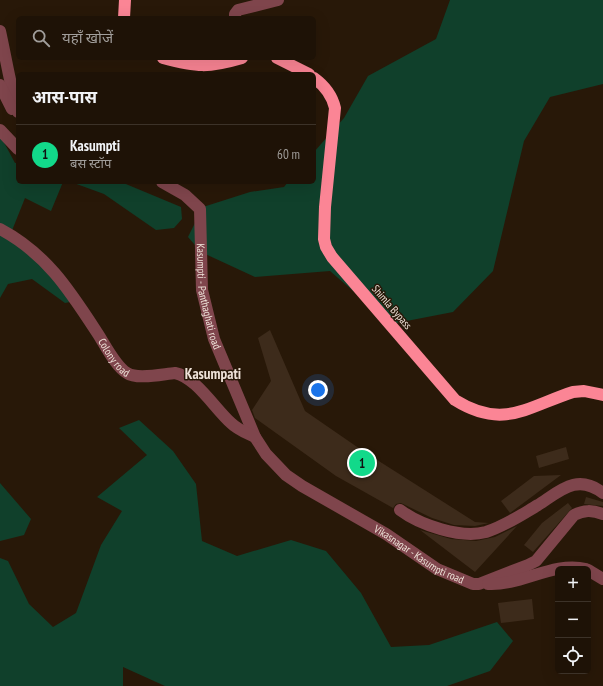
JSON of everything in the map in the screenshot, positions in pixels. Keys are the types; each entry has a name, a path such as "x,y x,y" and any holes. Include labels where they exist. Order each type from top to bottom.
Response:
{"highway":[{"path":"124,16 125,0"},
{"path":"171,60 194,66 217,65 235,60"},
{"path":"281,60 305,72"},
{"name":"Shimla Bypass","path":"316,80 328,91 333,99 335,108 325,207 324,238 326,247 332,257 455,400 471,409 496,416 512,414 573,392 584,391 603,395"}],"street":[{"path":"235,16 238,10 278,0"},
{"path":"0,31 4,46 6,67 16,104"},
{"path":"0,85 16,114"},
{"path":"0,130 16,148"},
{"name":"Kasumpti - Panthaghati road","path":"166,184 185,195 200,210 202,290 207,312 214,339 255,437 266,454 286,475 333,504"},
{"name":"Colony road","path":"0,229 12,236 49,265 73,296 127,374 138,376 175,373 180,374 194,384 231,424 255,437"},
{"path":"400,510 414,520 453,532 485,532 508,524 562,488 572,485 590,485 603,493"},
{"name":"Vikasnagar - Kasumpti road","path":"333,504 386,534 437,569 462,581 479,584 536,561 574,515 582,511 592,511 603,514"},
{"path":"479,584 494,585 555,570"},
{"path":"591,572 603,579"}],"green space":[{"path":"450,0 603,0 603,84 550,97 524,141 493,271 453,312 391,324 330,271 255,277 201,252 188,237 203,207 250,192 284,187 286,184 316,184 316,150 344,118 368,76 436,39"},
{"path":"0,135 16,163 16,184 62,184 51,211 25,198 11,233 75,301 65,303 32,279 8,284 0,298"},
{"path":"76,184 126,184 181,207 182,219 174,228 156,230 104,194"},
{"path":"139,420 173,451 196,484 202,541 237,556 291,540 326,551 361,593 391,647 429,645 497,622 513,641 490,671 447,686 165,686 123,667 123,686 0,686 0,558 8,561 29,604 53,627 76,613 101,545 122,511 97,497 147,455 119,428"},
{"path":"0,483 31,519 24,535 0,541"}],"building":[{"path":"270,330 305,411 363,451 475,522 489,523 475,526 454,525 432,518 401,503 396,504 393,508 336,476 255,418 252,410 271,381 258,338"},
{"path":"566,447 569,459 539,468 536,456"},
{"path":"561,475 510,513 501,501 534,476"},
{"path":"586,497 603,502 603,506 584,504"},
{"path":"568,503 572,508 533,552 524,545 542,523"},
{"path":"517,526 475,572 420,530 451,539 476,541 495,537"},
{"path":"532,599 534,619 501,623 498,603"}],"place":[{"name":"Kasumpti","path":"362,463"}],"district":[{"name":"Kasumpati","path":"213,374"}]}
